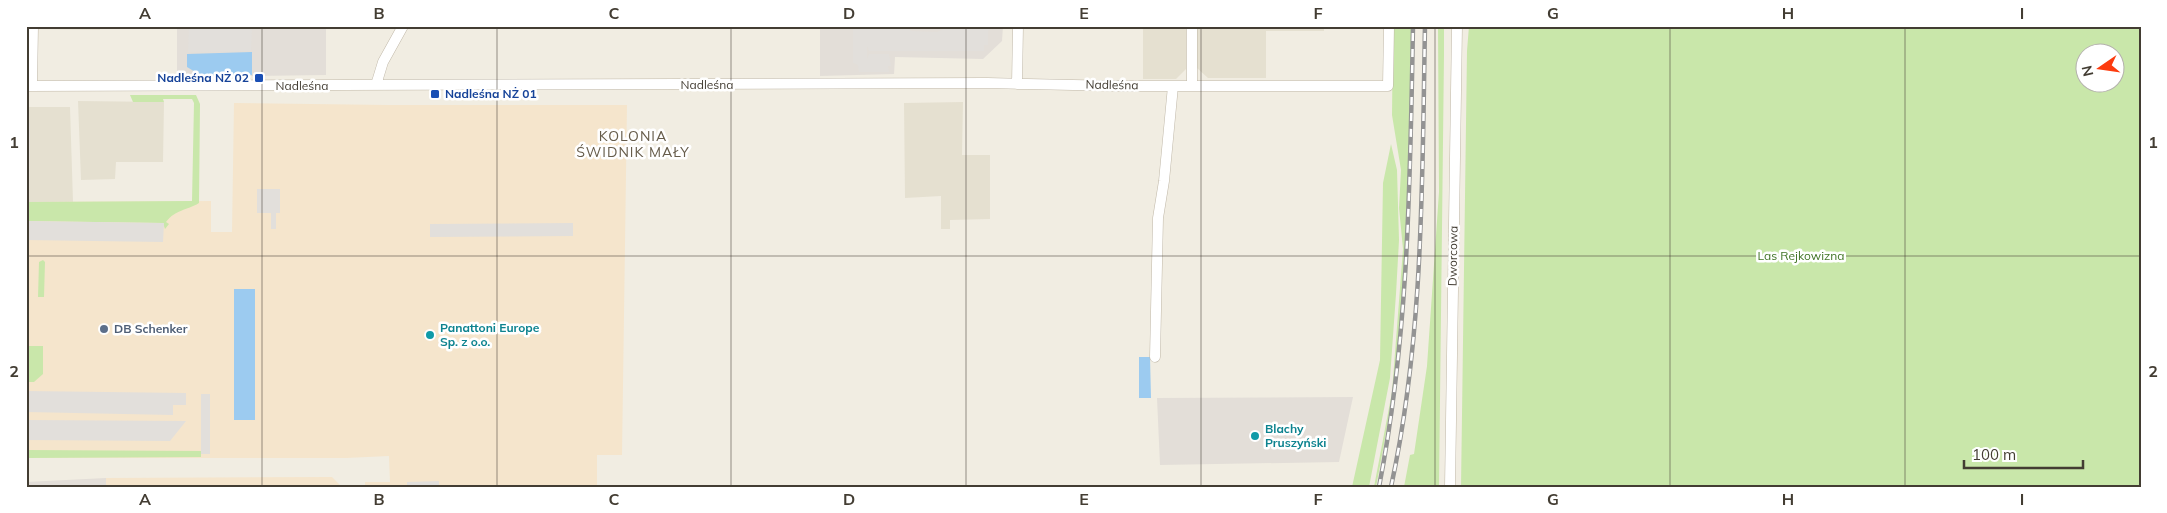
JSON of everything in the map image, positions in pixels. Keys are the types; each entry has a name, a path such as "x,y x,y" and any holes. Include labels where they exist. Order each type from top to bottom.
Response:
{"street":[{"path":"29,86 33,26"},
{"path":"376,85 383,62 403,26"},
{"path":"1017,84 1018,26"},
{"path":"1192,26 1192,86"},
{"name":"Nadleśna","path":"29,86 1017,84 1388,86 1388,26"},
{"name":"Dworcowa","path":"1450,487 1456,26"},
{"path":"1155,357 1158,218 1164,181 1172,86"}],"shaded area":[{"path":"35,26 100,26 100,30 35,29"},
{"path":"177,26 326,26 326,75 177,77"},
{"path":"189,26 252,26 251,51 188,52"},
{"path":"820,26 1003,26 1002,41 983,59 895,57 894,74 820,76"},
{"path":"858,26 905,26 912,31 937,32 950,26 992,26 988,31 988,45 984,45 984,51 869,51 867,45 867,59 869,54 889,54 891,66 888,66 889,72 859,72 858,65 853,63 853,28"},
{"path":"1143,26 1186,26 1186,69 1176,79 1143,79"},
{"path":"1197,26 1324,26 1324,31 1266,31 1266,78 1208,78 1197,68"},
{"path":"78,101 164,102 163,162 116,162 115,179 81,180"},
{"path":"963,102 962,155 990,155 990,219 950,220 950,229 941,229 941,196 905,198 904,103"},
{"path":"234,103 627,105 622,455 597,455 597,487 365,487 365,482 390,482 389,456 346,458 26,458 26,202 211,201 211,232 232,232"},
{"path":"26,107 70,107 73,202 29,202 30,124 26,123"},
{"path":"26,123 30,123 29,202 26,202"},
{"path":"257,189 280,189 280,213 276,213 276,229 271,229 271,213 257,213"},
{"path":"26,221 164,223 163,242 26,240"},
{"path":"573,223 573,236 430,237 430,224"},
{"path":"26,391 186,393 186,405 173,405 173,415 26,412"},
{"path":"201,394 210,394 210,454 201,454"},
{"name":"Blachy Pruszyński","path":"1353,397 1339,462 1160,465 1157,398"},
{"path":"26,420 186,421 170,441 26,440"},
{"path":"332,477 342,487 106,487 106,478"},
{"path":"106,478 106,487 26,487 26,482"},
{"path":"439,481 439,487 407,487 407,482"}],"green space":[{"path":"1393,26 1412,26 1407,228 1396,366 1383,452 1376,487 1374,487 1392,392 1403,249 1399,208 1401,170 1392,115"},
{"path":"1438,26 1444,26 1439,487 1404,487 1410,455 1414,454 1427,366 1439,192"},
{"name":"Las Rejkowizna","path":"1469,26 2141,26 2141,487 1461,487 1467,51"},
{"path":"130,95 196,95 200,104 199,203 177,212 166,222 169,224 165,229 163,223 26,221 26,202 192,201 194,103 192,99 163,99 164,102 133,102"},
{"path":"1391,144 1397,170 1399,240 1390,378 1369,487 1352,487 1380,360 1383,183"},
{"path":"43,260 45,262 44,297 38,297 39,262"},
{"path":"26,346 43,346 43,374 34,382 26,382"},
{"path":"26,450 201,451 201,457 26,458"}],"water":[{"path":"252,52 252,75 202,76 187,67 187,54"},
{"path":"234,289 255,289 255,420 234,420"},
{"path":"1139,357 1150,357 1151,398 1139,398"}],"railway":[{"path":"1379,487 1397,372 1402,315 1409,200 1413,26"},
{"path":"1391,487 1402,430 1415,315 1422,199 1425,26"}],"place":[{"name":"Nadleśna NŻ 02","path":"259,78"},
{"name":"Nadleśna NŻ 01","path":"435,94"},
{"name":"DB Schenker","path":"104,329"},
{"name":"Panattoni Europe Sp. z o.o.","path":"430,335"},
{"name":"Blachy Pruszyński","path":"1255,436"}],"district":[{"name":"KOLONIA ŚWIDNIK MAŁY","path":"633,144"}]}
